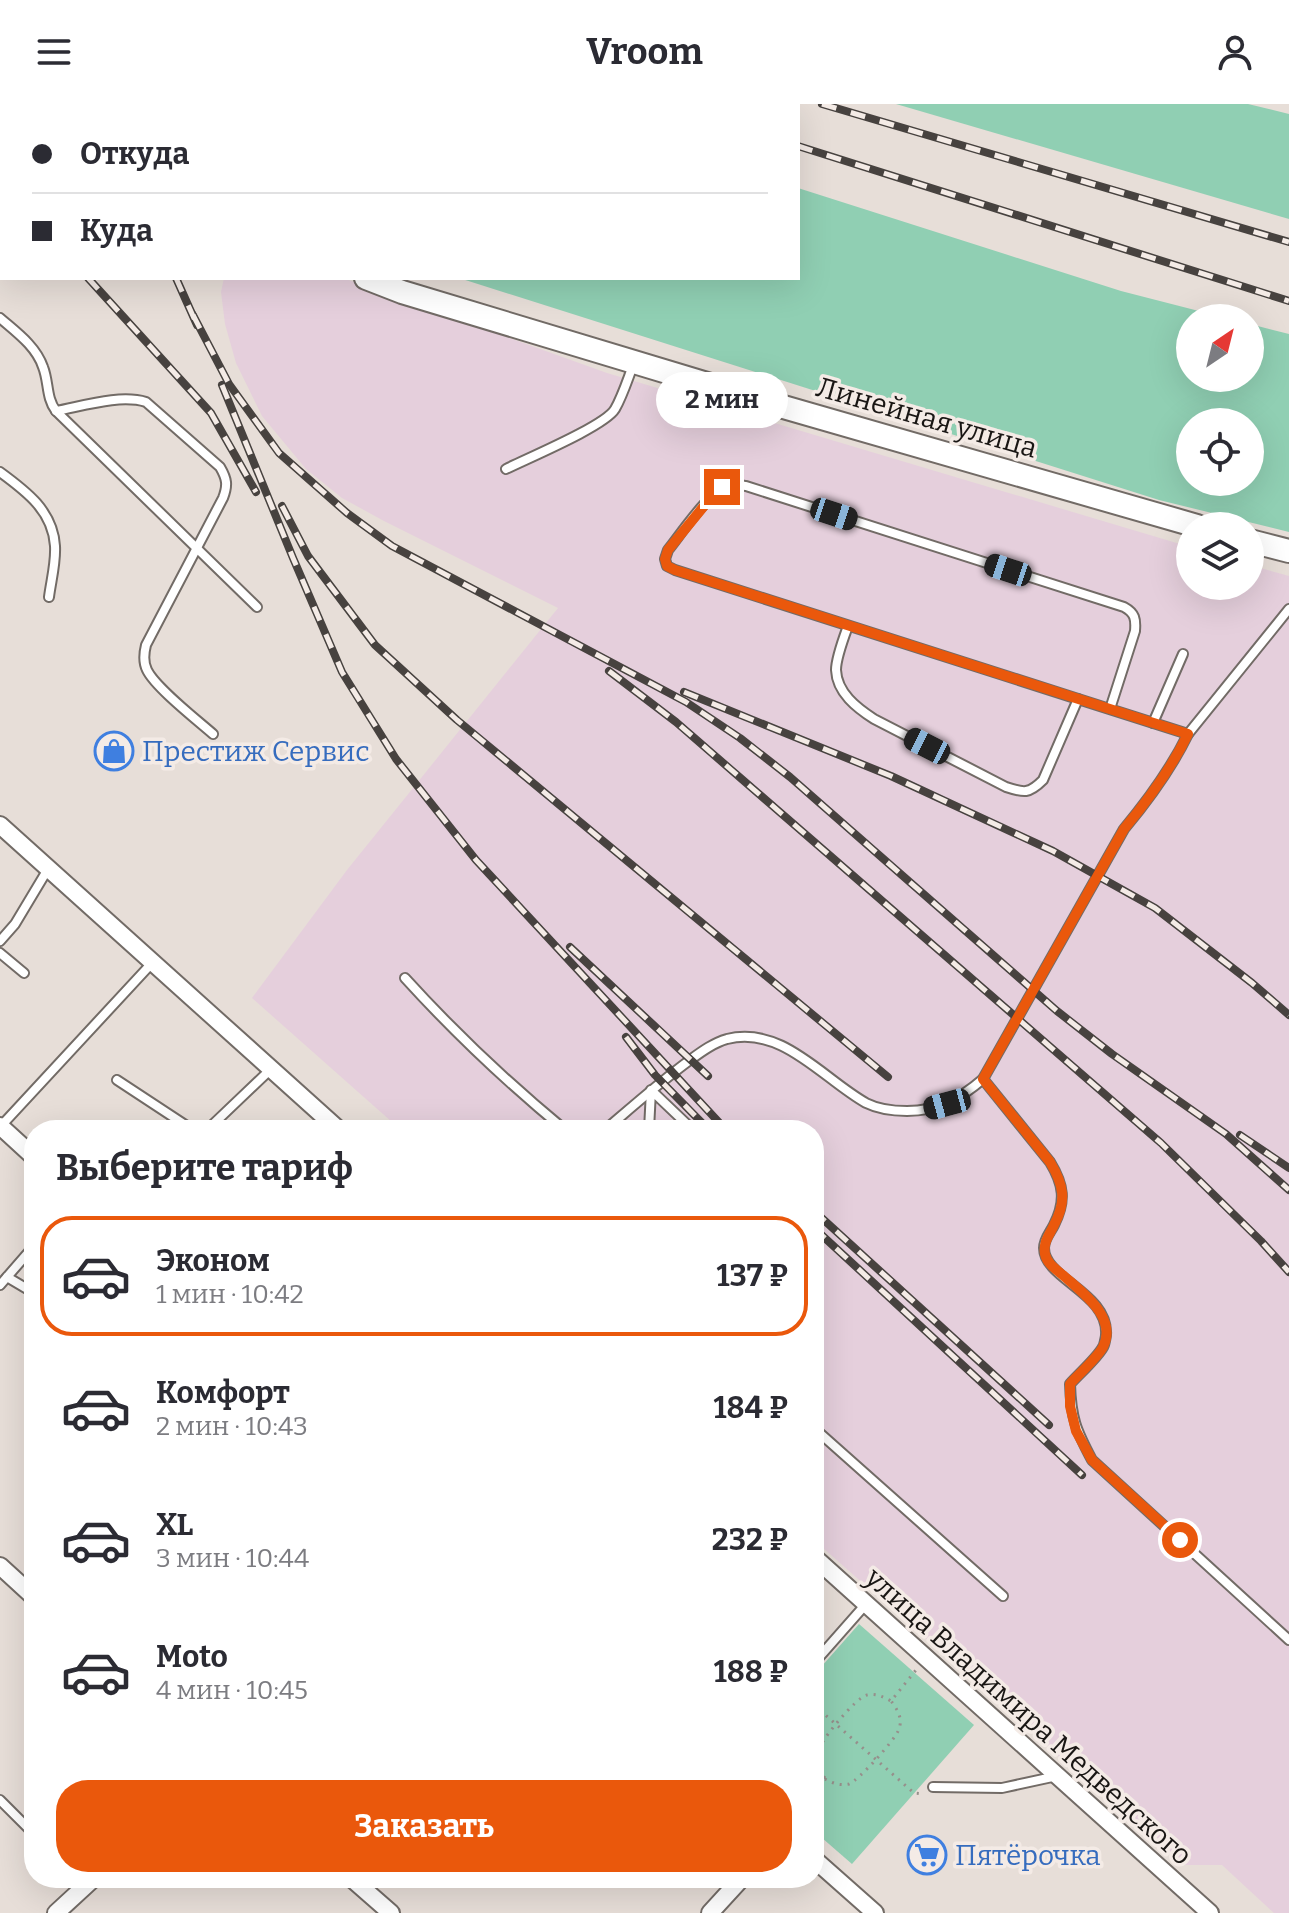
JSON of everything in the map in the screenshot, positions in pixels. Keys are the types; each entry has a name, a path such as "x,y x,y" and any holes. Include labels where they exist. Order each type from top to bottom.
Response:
{"street":[{"name":"Линейная улица","path":"371,280 780,406 1176,520"},
{"path":"1264,545 1289,551"},
{"path":"0,825 328,1120"},
{"path":"0,1126 24,1148"},
{"path":"0,1566 24,1588"},
{"name":"улица Владимира Медведского","path":"824,1566 1210,1913"},
{"path":"824,1868 875,1913"},
{"path":"56,1913 83,1888"},
{"path":"362,1888 391,1913"},
{"path":"710,1913 733,1888"}],"lane":[{"path":"0,318 38,356 44,367 49,399 56,411 257,607"},
{"path":"506,469 609,417 615,410 634,362"},
{"path":"56,411 123,399 146,402 220,467 226,477 227,487 146,645 144,656 146,669 157,683 213,734"},
{"path":"0,472 39,504 50,525 55,546 49,597"},
{"path":"1110,709 1135,631 1136,619 1124,607 733,484 722,487 713,495 668,550 665,559 667,566 675,570 1188,734"},
{"path":"616,1120 710,1046 727,1039 747,1037 766,1039 786,1048 868,1104 893,1111 921,1111 947,1104 968,1092 983,1079 1124,829 1167,774 1188,734 1289,609"},
{"path":"848,626 836,669 842,688 855,706 874,719 1006,787 1022,792 1034,789 1043,780 1078,699"},
{"path":"1153,723 1183,654"},
{"path":"0,941 15,924 48,868"},
{"path":"0,953 24,973"},
{"path":"0,1126 153,962"},
{"path":"405,978 452,1029 553,1120"},
{"path":"217,1120 271,1069"},
{"path":"983,1079 1059,1177 1062,1204 1046,1238 1046,1260 1098,1307 1104,1319 1104,1347 1070,1384 1070,1406 1076,1431 1092,1460 1289,1640"},
{"path":"117,1080 178,1120"},
{"path":"650,1120 651,1090"},
{"path":"651,1090 682,1120"},
{"path":"0,1285 24,1257"},
{"path":"7,1277 24,1287"},
{"path":"824,1437 1003,1596"},
{"path":"824,1652 866,1604"},
{"path":"933,1787 1002,1788 1058,1776"},
{"path":"0,1800 24,1824"}],"path":[{"path":"891,1701 927,1658"},
{"path":"824,1740 859,1698 870,1694 891,1701 901,1720 899,1732 857,1781 845,1785 825,1779"},
{"path":"824,1714 918,1795 927,1793 933,1787"}],"shaded area":[{"path":"224,280 349,280 607,373 1176,543 1176,600 1264,600 1264,569 1289,576 1289,1913 1274,1913 1222,1865 1182,1865 824,1549 824,1120 390,1120 252,998 347,870 558,608 342,498 306,469 262,416 236,363 225,324 221,292"}],"green space":[{"path":"896,104 1248,104 1289,114 1289,219"},
{"path":"800,189 1121,291 1176,305 1176,392 1264,392 1264,328 1289,334 1289,532 1264,526 1264,512 1208,512 1159,500 465,280 800,280"},
{"path":"859,1624 974,1725 852,1864 824,1840 824,1664"}],"railway":[{"path":"822,104 1289,242"},
{"path":"800,147 1289,301"},
{"path":"90,280 211,413 256,492"},
{"path":"177,280 197,325"},
{"path":"193,315 229,384 279,453 347,513 392,546 686,702 740,738 790,777 1057,1011 1112,1054 1226,1134 1289,1190"},
{"path":"222,385 342,672 396,759 476,860 717,1120"},
{"path":"282,506 308,556 375,645 457,720 888,1077"},
{"path":"609,671 676,722 1161,1143 1289,1272"},
{"path":"684,692 891,776 1053,851 1155,908 1289,1015"},
{"path":"570,947 708,1076"},
{"path":"626,1037 655,1075 699,1120"},
{"path":"1240,1135 1289,1168"},
{"path":"824,1220 1049,1425"},
{"path":"824,1237 1082,1475"}],"place":[{"name":"Престиж Сервис","path":"114,751"},
{"name":"Пятёрочка","path":"927,1855"}],"route":[{"path":"722,487 668,550 665,559 667,566 1188,734 1167,774 1124,829 983,1079 1059,1177 1062,1204 1046,1238 1046,1260 1098,1307 1104,1319 1104,1347 1070,1384 1070,1406 1076,1431 1092,1460 1180,1540"}]}
